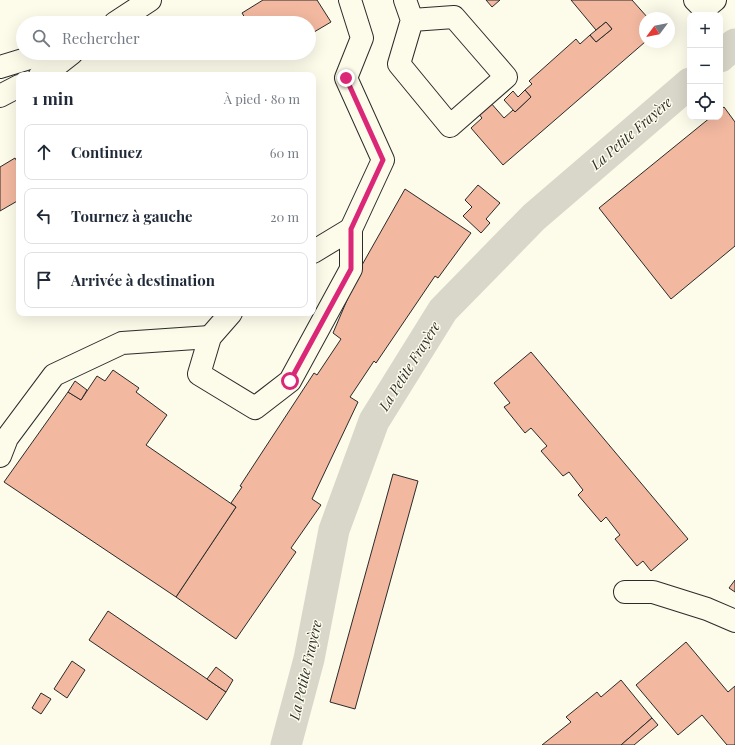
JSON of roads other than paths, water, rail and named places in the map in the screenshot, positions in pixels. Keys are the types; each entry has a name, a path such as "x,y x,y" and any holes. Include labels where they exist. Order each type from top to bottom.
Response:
{"street":[{"path":"126,16 150,0"},
{"path":"228,316 210,337 199,374 255,408 290,381 351,269 351,229 383,160 346,78 362,38 350,0"},
{"path":"405,0 412,20 399,64 450,126 506,77 454,17 412,20"},
{"path":"695,0 704,9 715,0"},
{"path":"0,67 23,60"},
{"path":"47,72 63,60"},
{"path":"0,96 16,88"},
{"path":"316,250 351,229"},
{"path":"0,456 7,438 54,375 122,343 210,337"},
{"path":"625,592 653,592 706,609 735,622"}],"waterway":[{"name":"La Petite Frayère","path":"723,54 735,44"},
{"name":"La Petite Frayère","path":"286,745 309,659 334,530 374,421 443,310 534,217 689,84"}]}
